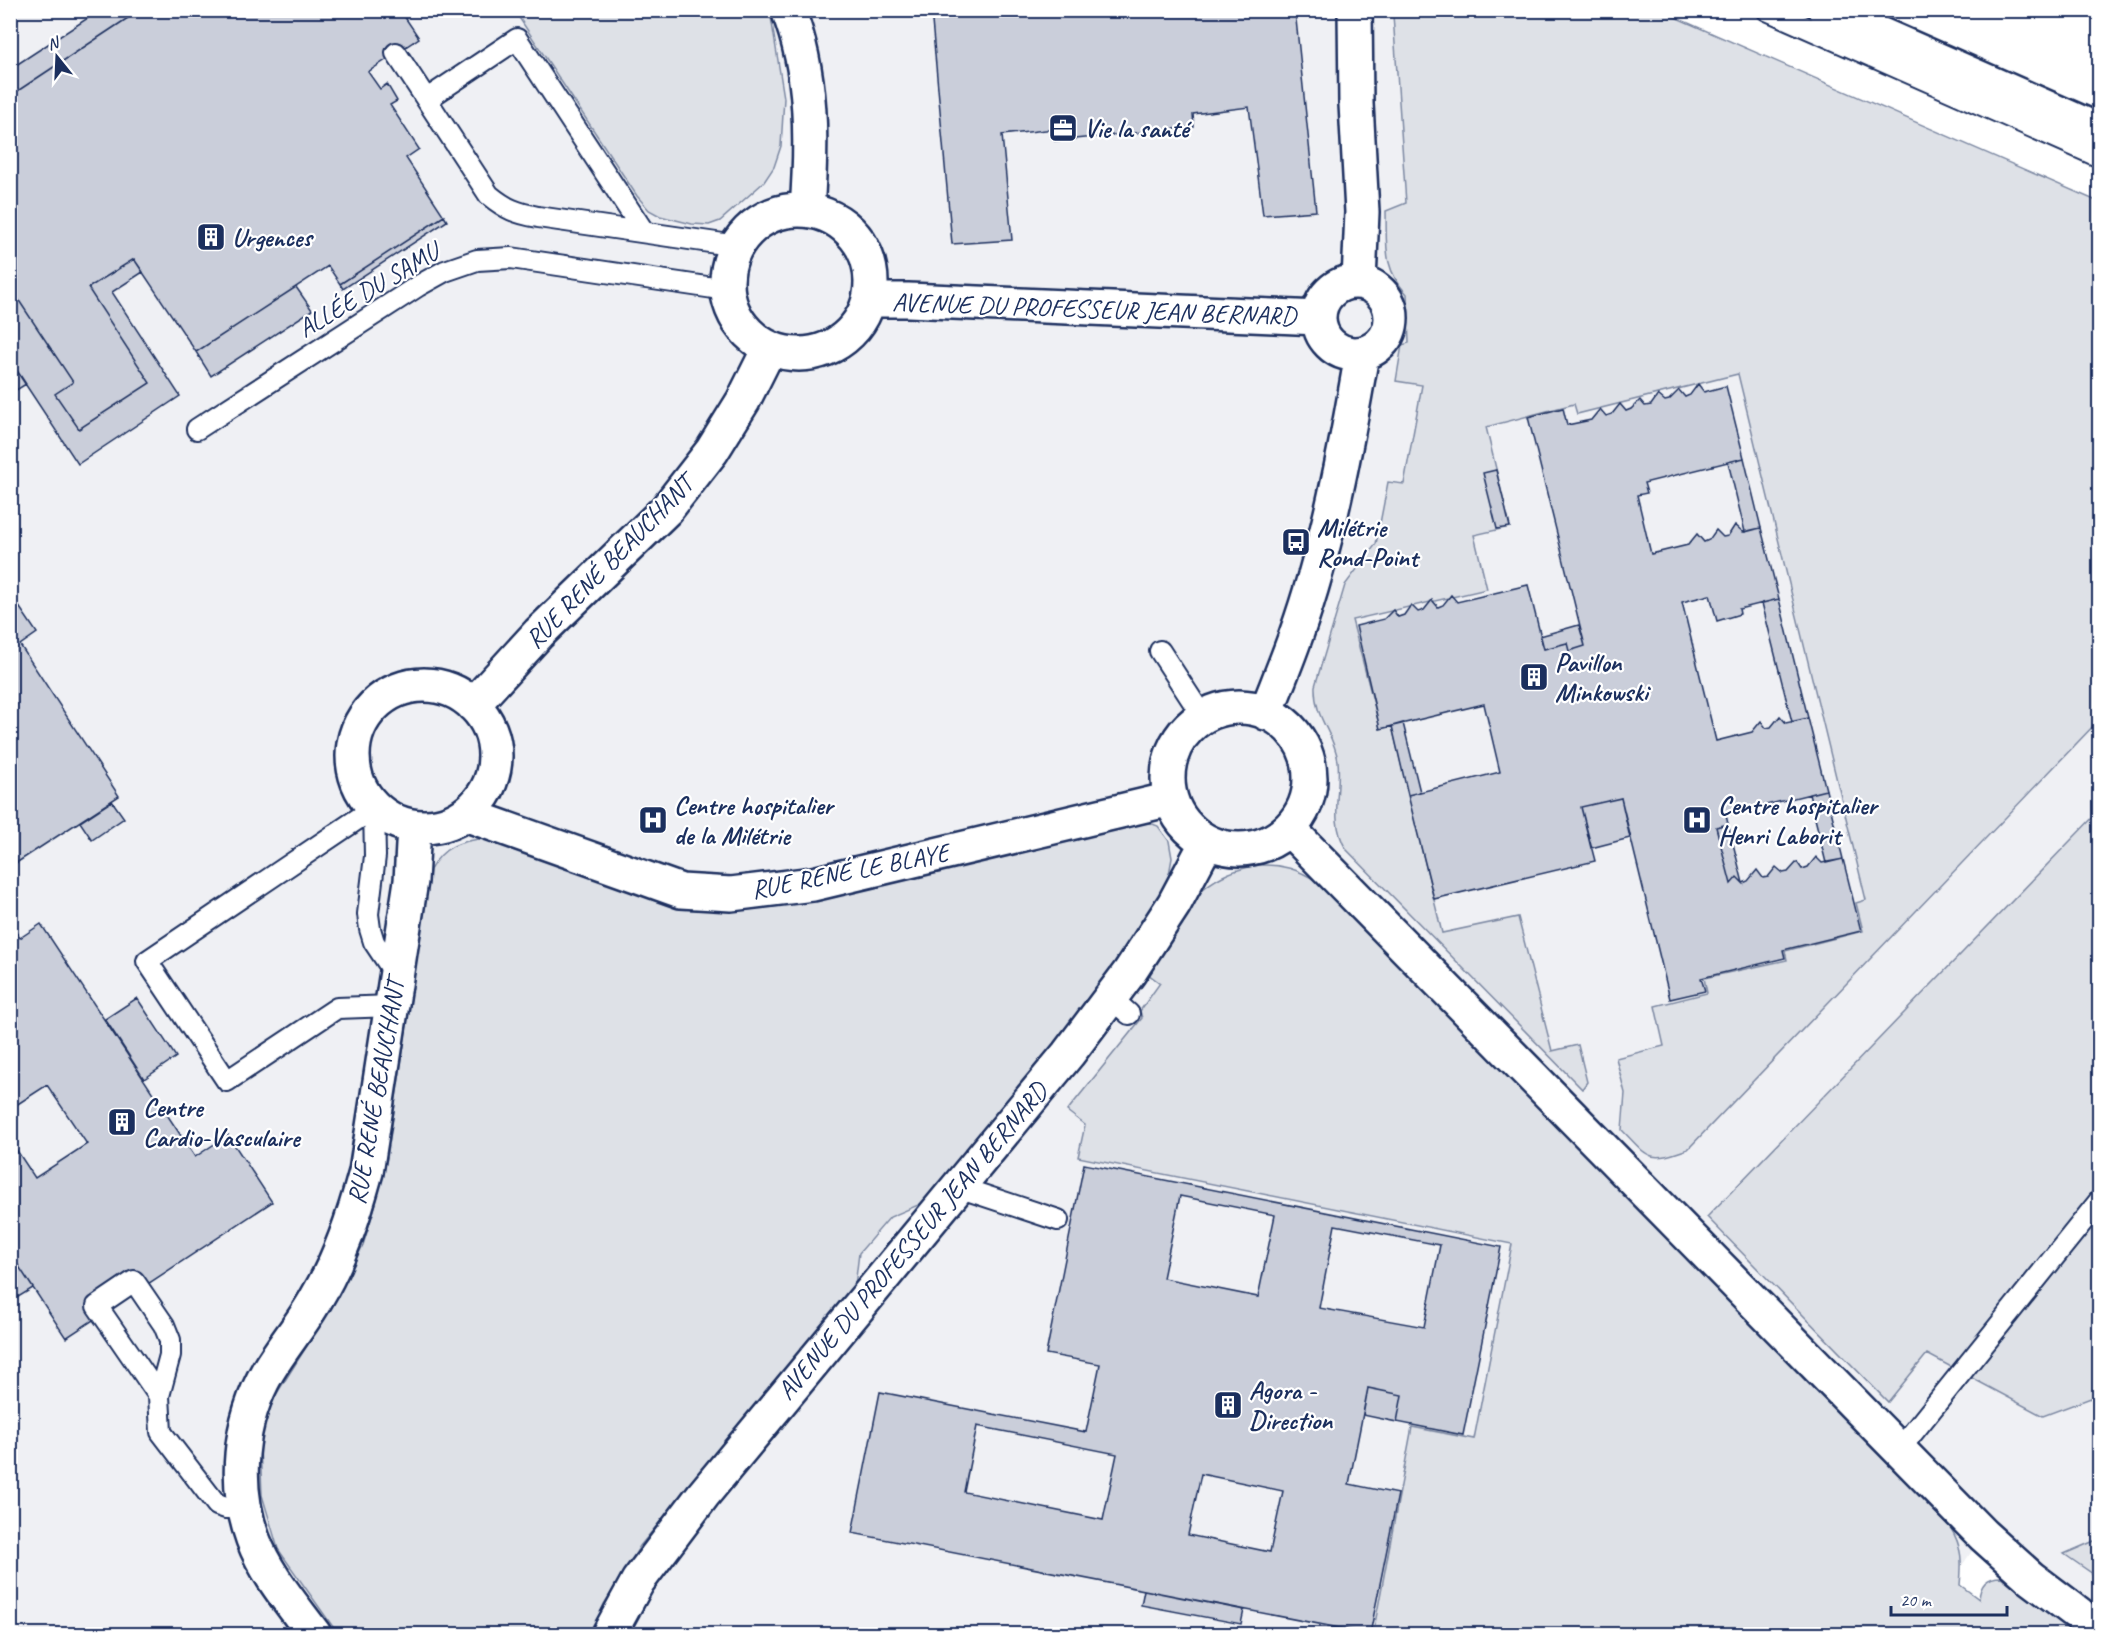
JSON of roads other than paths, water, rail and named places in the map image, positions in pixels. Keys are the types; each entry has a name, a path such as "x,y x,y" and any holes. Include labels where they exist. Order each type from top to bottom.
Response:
{"street":[{"path":"788,10 797,34 809,100 810,166 807,209"},
{"path":"1333,10 1356,104"},
{"path":"1355,10 1362,245 1359,281"},
{"path":"1825,10 2100,131"},
{"path":"807,209 831,216 852,230 866,251 872,276 870,300 860,323 842,341 819,353 794,355 770,349 748,335 734,314 727,290 727,269 737,246 752,226 778,212 807,209"},
{"path":"1359,281 1371,284 1386,297 1392,319 1390,331 1374,350 1362,354 1351,354 1332,346 1325,338 1318,318 1327,294 1348,282 1359,281"},
{"name":"AVENUE DU PROFESSEUR JEAN BERNARD","path":"870,300 920,300 1318,318"},
{"name":"RUE RENÉ BEAUCHANT","path":"473,705 539,633 666,510 712,451 743,401 770,349"},
{"path":"1266,713 1296,634 1322,548 1362,354"},
{"path":"420,685 439,686 457,693 473,705 486,722 494,741 495,762 490,782 480,800 465,814 449,823 432,827 414,827 393,821 374,808 361,790 353,770 352,747 358,728 368,711 383,697 400,689 420,685"},
{"path":"1245,708 1266,713 1296,735 1306,755 1310,776 1308,796 1302,811 1289,829 1271,842 1250,848 1229,849 1208,842 1191,831 1179,817 1171,799 1168,781 1177,744 1188,729 1203,717 1223,709 1245,708"},
{"name":"RUE RENÉ LE BLAYE","path":"465,814 681,891 731,894 813,884 1171,799"},
{"name":"RUE RENÉ BEAUCHANT","path":"314,1635 269,1573 253,1538 245,1508 240,1462 246,1427 256,1394 316,1300 336,1262 354,1216 366,1172 411,881 414,827"},
{"path":"1289,829 1991,1542 2031,1578 2100,1630"},
{"name":"AVENUE DU PROFESSEUR JEAN BERNARD","path":"609,1635 638,1581 674,1532 816,1357 958,1187 1120,1006 1208,842"}],"lane":[{"path":"1767,10 2100,157"},
{"path":"426,99 517,39 644,232"},
{"path":"396,53 489,195 504,207 517,213 538,217 737,246"},
{"name":"ALLÉE DU SAMU","path":"196,429 418,286 445,271 477,260 511,258 727,290"},
{"path":"1160,651 1203,717"},
{"path":"374,808 375,856 368,914 370,929 394,991 338,1008 227,1081 147,961 374,808"},
{"path":"958,1187 1058,1220"},
{"path":"1899,1450 2100,1200"},
{"path":"159,1396 97,1306 134,1281 164,1326 170,1340 170,1354 159,1396 161,1432 217,1505 226,1508 245,1508"}],"place":[{"name":"Vie la santé","path":"1063,128"},
{"name":"Urgences","path":"211,237"},
{"name":"Milétrie Rond-Point","path":"1296,542"},
{"name":"Pavillon Minkowski","path":"1534,677"},
{"name":"Centre hospitalier de la Milétrie","path":"653,820"},
{"name":"Centre hospitalier Henri Laborit","path":"1697,820"},
{"name":"Centre Cardio-Vasculaire","path":"122,1122"},
{"name":"Agora - Direction","path":"1228,1405"}]}
